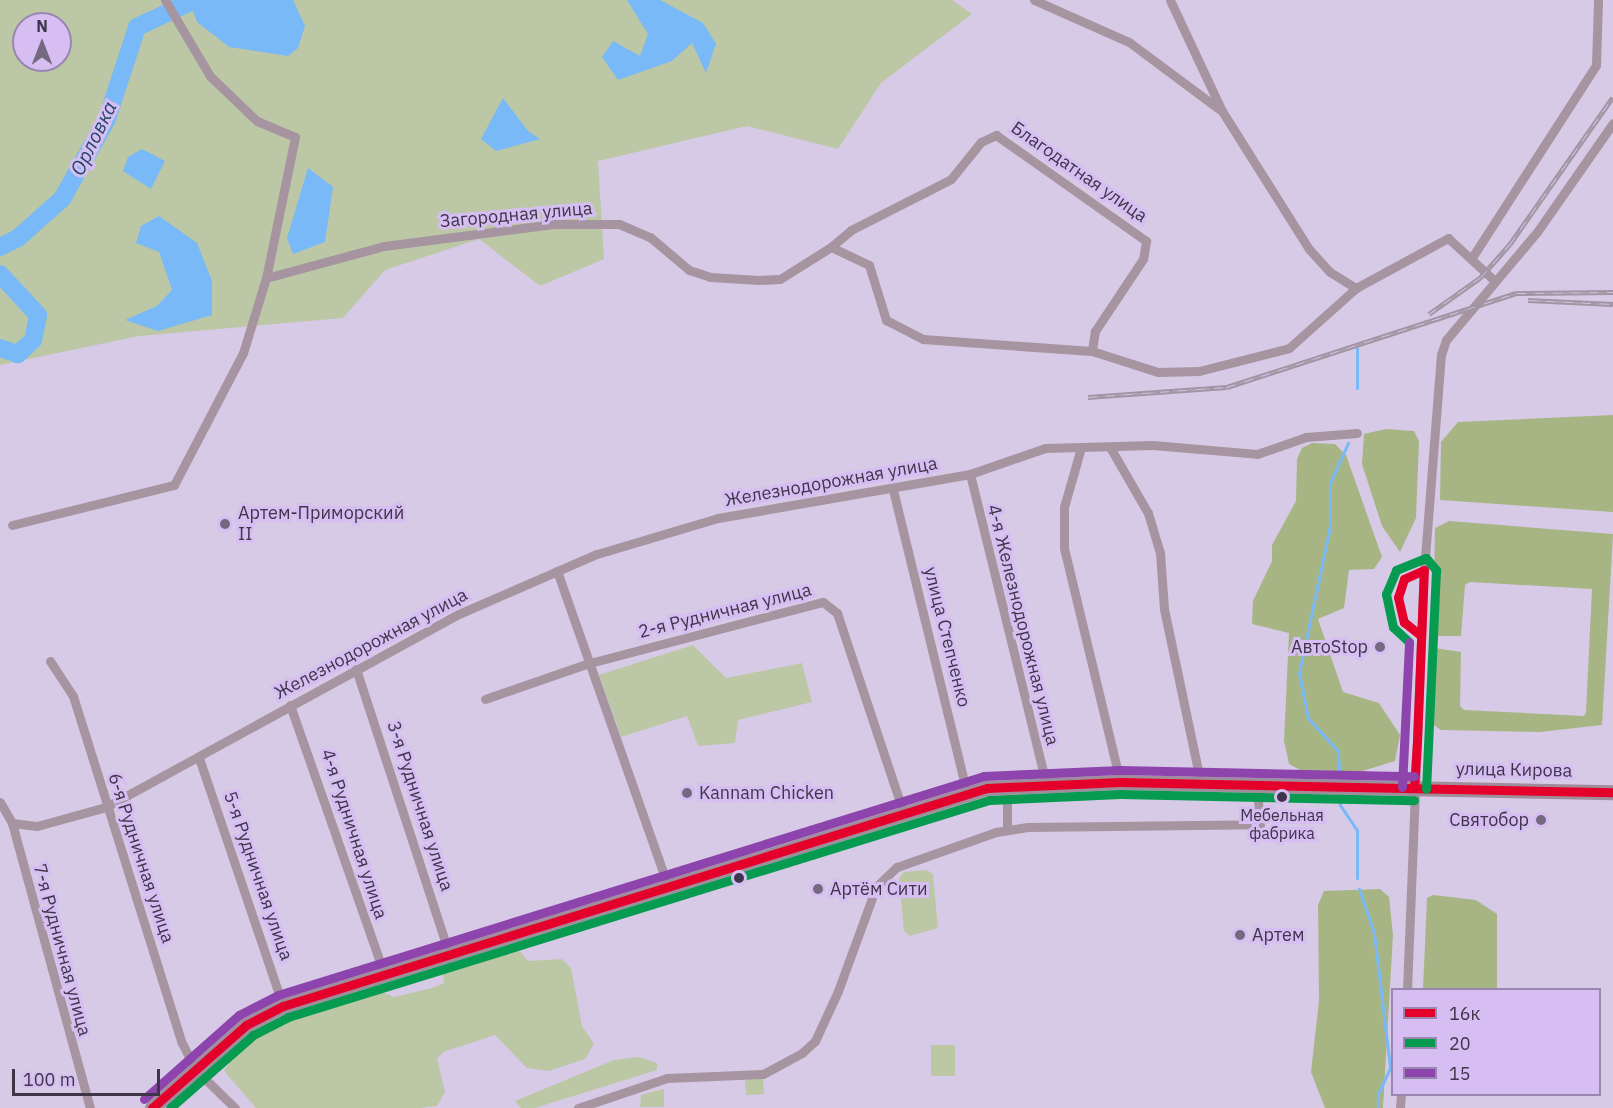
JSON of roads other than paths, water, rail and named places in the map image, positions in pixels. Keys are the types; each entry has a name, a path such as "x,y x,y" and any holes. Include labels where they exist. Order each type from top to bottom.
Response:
{"main road":[{"name":"улица Кирова","path":"152,1108 246,1025 283,1006 967,793 1007,785 1120,782 1257,787 1613,792"}],"street":[{"path":"1034,0 1128,42 1222,111"},
{"path":"1170,0 1222,111 1309,249 1356,288"},
{"path":"1473,256 1596,65 1598,0"},
{"path":"12,525 174,485 243,353 266,278 295,138 257,121 210,76 167,4"},
{"path":"1407,988 1414,788 1441,355 1446,340 1537,232 1613,123"},
{"name":"Благодатная улица","path":"831,247 851,230 951,179 981,142 996,135 1146,241 1143,259 1095,331 1092,351"},
{"name":"Загородная улица","path":"266,278 384,246 554,224 628,226 689,270 710,277 780,279 831,247"},
{"path":"831,247 868,265 886,320 923,339 1092,351 1158,372 1199,371 1289,348 1356,288 1449,238 1473,256 1495,281"},
{"name":"Железнодорожная улица","path":"12,823 37,826 106,807 461,613 597,554 752,509 893,490 970,474 1045,448 1080,451 1153,445 1257,454 1306,437 1357,433"},
{"path":"1111,449 1148,513 1160,553 1164,609 1201,785"},
{"path":"1080,451 1064,507 1064,548 1120,782"},
{"name":"4-я Железнодорожная улица","path":"970,474 1046,783"},
{"name":"улица Степченко","path":"893,490 967,793"},
{"path":"557,571 586,664 668,886"},
{"name":"2-я Рудничная улица","path":"485,699 586,664 810,603 829,605 837,614 904,814"},
{"name":"6-я Рудничная улица","path":"50,661 73,696 106,807 195,1068"},
{"name":"3-я Рудничная улица","path":"356,669 449,954"},
{"name":"4-я Рудничная улица","path":"290,705 384,974"},
{"name":"5-я Рудничная улица","path":"199,758 283,1006"},
{"path":"1007,785 1007,830"},
{"path":"578,1108 667,1078 763,1074 815,1041 885,876 897,867 1007,830 1260,824 1257,787"},
{"name":"7-я Рудничная улица","path":"0,802 12,823 90,1108"},
{"path":"195,1068 236,1108"}],"water":[{"path":"189,0 293,0 305,26 298,48 288,56 229,47 197,22"},
{"path":"627,0 660,0 703,23 716,44 706,73 692,43 672,61 618,80 602,57 613,41 640,56 648,34"},
{"path":"503,98 528,131 540,139 496,151 481,139"},
{"path":"142,149 165,161 151,189 123,171 128,157"},
{"path":"308,168 333,187 325,242 293,254 287,238"},
{"path":"159,216 197,243 212,281 212,315 158,331 125,320 157,306 172,290 159,252 136,243 141,226"}],"waterway":[{"name":"Орловка","path":"0,247 18,238 62,199 107,119 137,27 195,0"},
{"name":"Орловка","path":"0,274 38,315 33,340 18,354 0,348"},
{"path":"1357,348 1357,388"},
{"path":"1340,783 1338,751 1308,718 1299,673 1330,526 1330,483 1348,443"},
{"path":"1340,793 1340,805 1357,830 1357,878"},
{"path":"1359,889 1374,933 1390,1068 1378,1094 1378,1108"}],"railway":[{"path":"1429,314 1481,277 1510,244 1613,97"},
{"path":"1088,397 1227,387 1517,293 1613,292"},
{"path":"1528,300 1613,304"}],"place":[{"name":"Артем-Приморский II","path":"225,524"},
{"name":"АвтоStop","path":"1380,647"},
{"name":"Kannam Chicken","path":"687,793"},
{"name":"Мебельная фабрика","path":"1282,797"},
{"name":"Святобор","path":"1541,820"},
{"name":"Артём Сити","path":"818,889"},
{"name":"Артем","path":"1240,935"}]}
